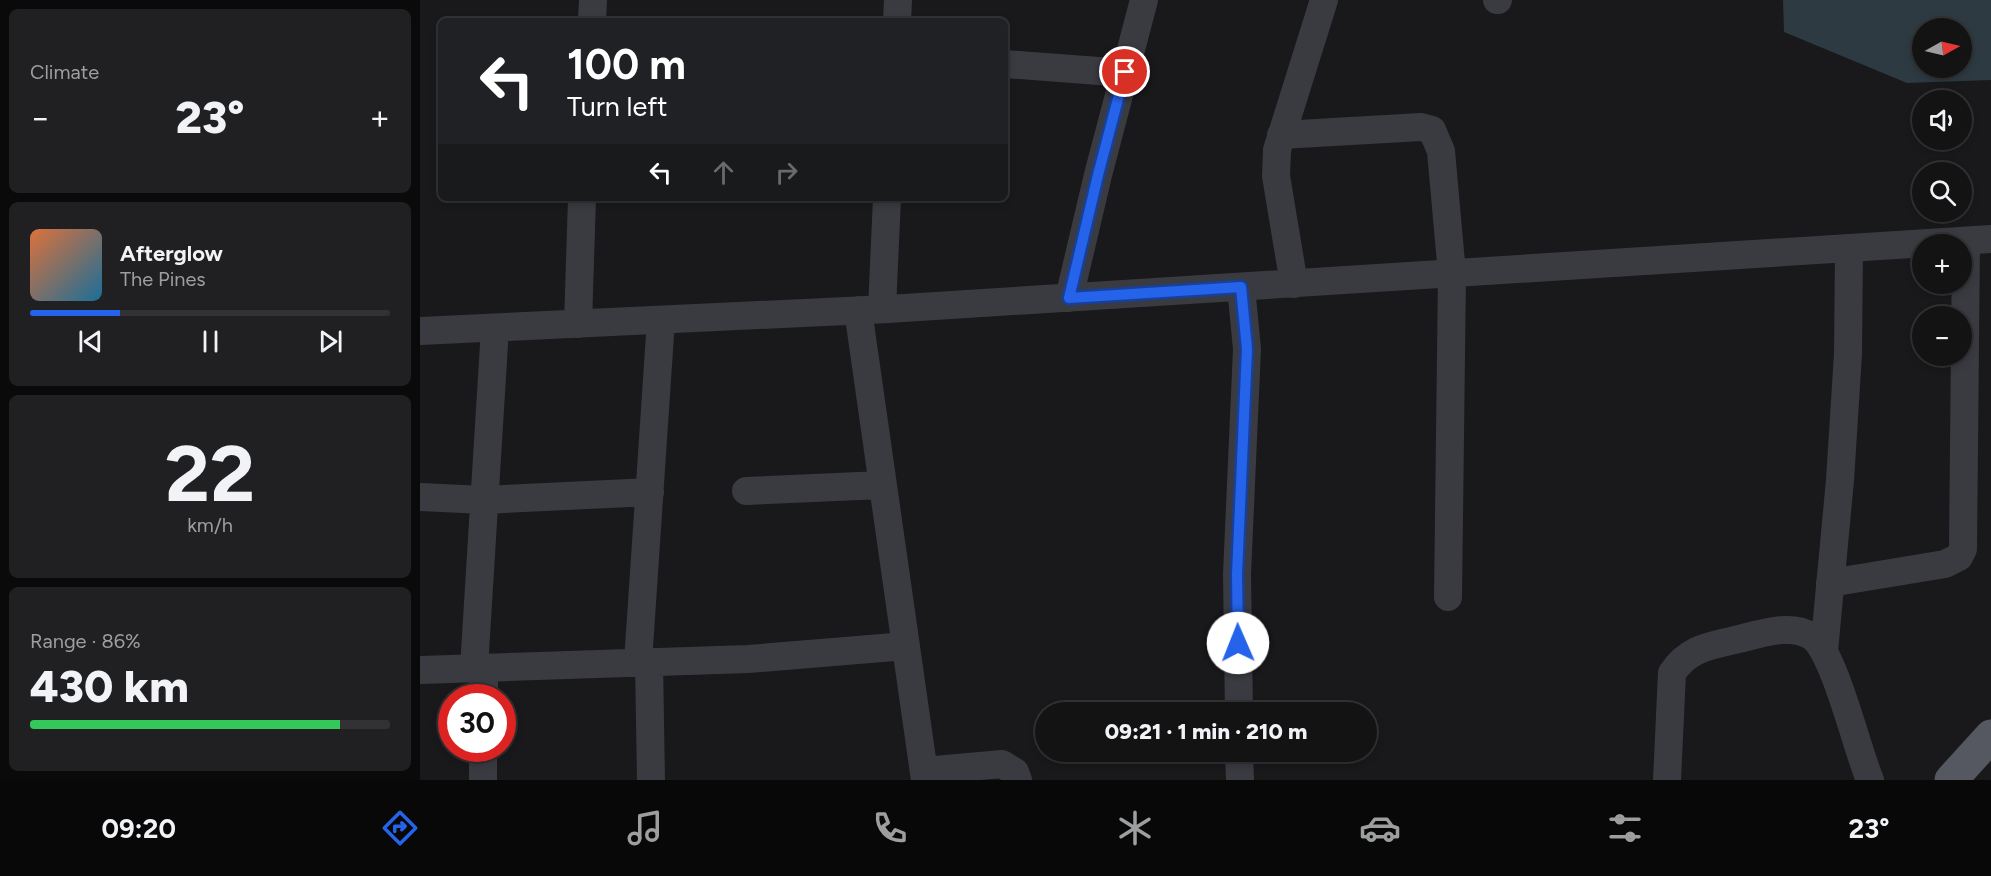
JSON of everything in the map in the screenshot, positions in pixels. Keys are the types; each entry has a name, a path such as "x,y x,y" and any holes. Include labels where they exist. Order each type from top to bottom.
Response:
{"main road":[{"path":"1951,780 1991,736"}],"street":[{"path":"592,18 593,0"},
{"path":"897,18 898,0"},
{"path":"1069,298 1098,175 1144,0"},
{"path":"1294,284 1276,176 1277,150 1324,0"},
{"path":"1008,64 1125,72"},
{"path":"1281,135 1421,127 1432,130 1436,136 1441,151 1452,274 1448,597"},
{"path":"578,324 582,201"},
{"path":"887,201 870,309 882,485 924,775 1002,764 1015,772 1018,780"},
{"path":"420,332 1069,298 1978,240 1963,549 1959,557 1945,564 1830,583"},
{"path":"1824,651 1840,480 1848,354 1849,249"},
{"path":"1239,702 1237,574 1247,349 1241,287"},
{"path":"651,780 644,662 650,492 661,320"},
{"path":"482,684 479,668 484,500 495,328"},
{"path":"746,491 882,485"},
{"path":"420,497 484,500 650,492"},
{"path":"1667,780 1672,674 1680,661 1700,648 1774,631 1799,631 1812,636 1824,651 1870,780"},
{"path":"420,670 748,659 906,646"},
{"path":"483,762 483,780"},
{"path":"1239,762 1240,780"}],"shaded area":[{"path":"1783,0 1991,0 1991,80 1907,83 1784,32"}],"route":[{"path":"1125,72 1069,298 1241,287 1247,349 1237,574 1238,643"}]}
